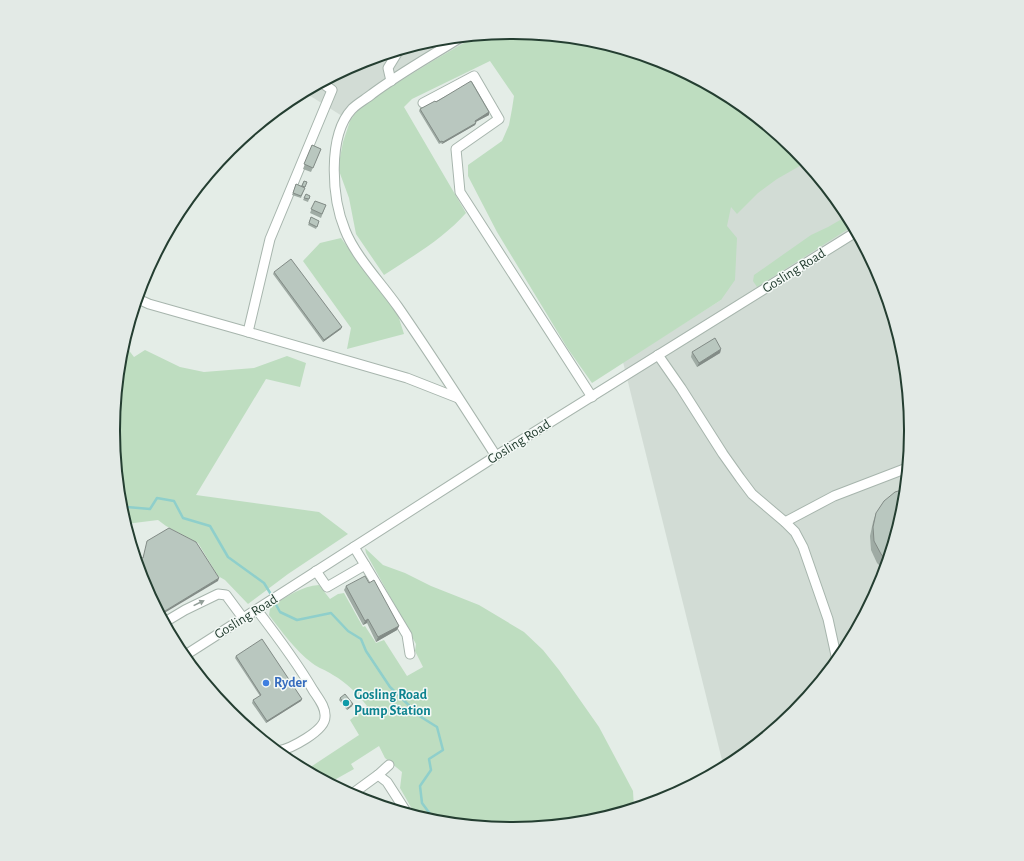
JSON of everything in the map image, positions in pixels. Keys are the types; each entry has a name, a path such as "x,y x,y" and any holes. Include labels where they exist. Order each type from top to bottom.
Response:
{"street":[{"path":"448,45 352,108 339,136 335,156 335,195 345,231 352,244 398,307 496,456"},
{"path":"391,81 388,68 395,57"},
{"path":"423,102 474,76 499,119 456,149 460,192 592,397"},
{"path":"248,332 270,239 332,90 326,86"},
{"name":"Gosling Road","path":"189,653 496,456 851,235"},
{"path":"142,301 407,378 458,398"},
{"path":"658,355 723,454 752,494 795,532 803,547 828,619 836,651"},
{"path":"785,522 834,496 901,470"},
{"path":"354,547 406,635 410,654"},
{"path":"316,571 327,587 365,565"},
{"path":"169,619 218,594 226,595 243,618"},
{"path":"257,610 297,663 325,709 326,719 321,727 311,735 284,749"},
{"path":"358,790 378,776 389,766"},
{"path":"378,776 387,782 401,806"}],"shaded area":[{"path":"466,42 361,105 350,121 309,96 339,79 386,60 411,52"},
{"path":"798,163 806,172 838,213 863,257 874,281 883,305 896,354 903,405 904,430 900,482 890,532 874,580 851,626 823,669 789,707 770,725 722,761 623,362 721,300 708,221"}],"green space":[{"path":"512,39 563,42 613,52 662,69 708,91 730,105 770,136 800,166 777,179 758,193 737,214 731,207 727,226 737,238 735,280 721,300 592,383 568,349 497,232 468,176 468,165 502,141 509,125 514,96 490,61 412,99 404,107 466,213 438,239 384,275 356,234 349,198 338,168 343,142 350,121 361,105 466,42 486,40"},
{"path":"842,219 848,229 757,287 753,281 754,275 811,235"},
{"path":"341,238 397,312 404,334 347,349 351,328 303,261 320,243"},
{"path":"129,350 134,357 145,350 180,367 204,372 254,368 287,356 306,363 300,387 266,379 196,495 319,512 348,534 288,574 248,604 225,580 218,576 198,543 166,526 158,520 132,523 128,507 121,456 120,430 121,405"},
{"path":"365,548 383,565 479,605 524,632 543,650 559,670 599,727 633,791 634,802 613,809 563,819 512,822 461,819 412,809 400,788 402,772 385,758 379,746 351,764 354,769 335,780 311,767 359,735 350,720 367,706 347,685 330,673 314,665 294,647 269,615 270,609 273,605 307,587 319,585 330,599 338,594 344,593 363,627 365,626 376,643 384,640 407,676 423,667 415,651 416,644 366,553"}],"building":[{"path":"471,81 489,112 475,121 476,123 443,142 440,142 420,109 435,101 436,102"},
{"path":"312,145 321,149 313,168 304,164"},
{"path":"304,181 307,182 305,187 302,186"},
{"path":"296,184 305,188 301,196 293,193"},
{"path":"306,194 310,196 309,199 304,198"},
{"path":"315,201 326,205 322,214 311,209"},
{"path":"311,217 319,221 317,227 309,223"},
{"path":"291,259 342,327 324,340 274,272"},
{"path":"715,338 721,349 699,363 692,352"},
{"path":"899,491 896,507 883,556 874,541 873,527 876,513 884,501"},
{"path":"169,528 196,542 219,578 165,611 150,580 142,558 143,558 147,541"},
{"path":"365,576 369,583 374,580 399,626 378,637 368,619 365,621 346,586"},
{"path":"262,639 302,699 267,721 253,700 261,695 236,656"},
{"name":"Gosling Road Pump Station","path":"345,694 353,704 348,708 340,698"}],"waterway":[{"path":"128,507 150,509 157,498 174,501 183,518 210,526 228,557 264,583 272,596"},
{"path":"274,601 280,612 297,620 331,613 348,631 361,639 366,651 390,687 421,717 437,727 443,750 429,759 431,770 420,786 422,803 429,813"}],"place":[{"name":"Ryder","path":"266,683"},
{"name":"Gosling Road Pump Station","path":"346,703"}]}
